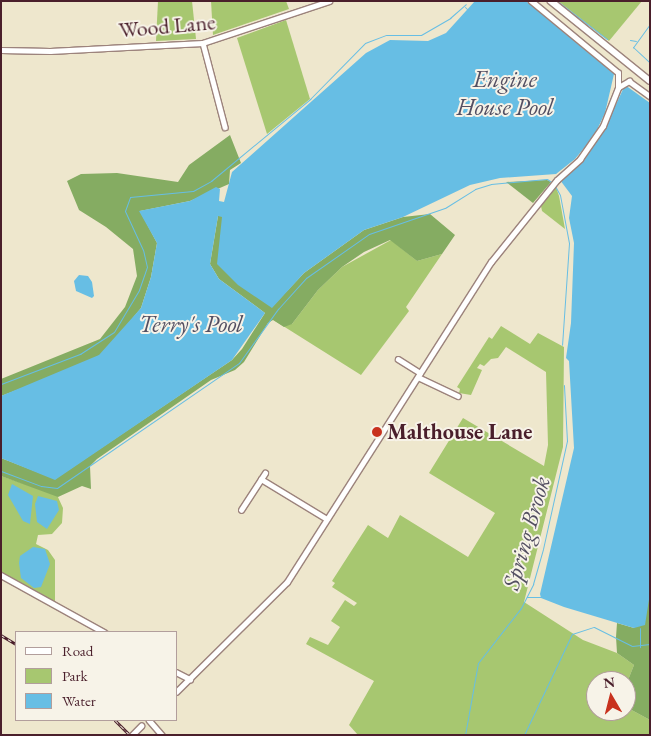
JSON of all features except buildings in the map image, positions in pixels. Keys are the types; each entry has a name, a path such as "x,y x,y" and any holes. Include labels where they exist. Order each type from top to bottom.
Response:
{"street":[{"name":"Wood Lane","path":"1,50 34,52 203,43 329,1"},
{"path":"178,690 287,582 491,262 557,180 580,159 599,134 618,88 620,76 614,68 531,1"},
{"path":"551,1 650,81"},
{"path":"203,43 225,127"},
{"path":"618,88 628,81 650,96"},
{"path":"398,359 419,375 458,396"},
{"path":"241,510 265,473"},
{"path":"261,479 327,519"},
{"path":"1,575 102,631"},
{"path":"178,673 190,679"},
{"path":"132,735 147,721"},
{"path":"149,721 162,735"}],"green space":[{"path":"158,1 192,1 196,39 156,41"},
{"path":"211,1 286,1 289,9 213,35"},
{"path":"558,1 642,1 609,41"},
{"path":"286,20 310,99 267,134 237,38"},
{"path":"230,135 241,163 230,170 229,184 190,201 140,211 157,243 151,277 141,308 116,338 100,355 78,367 1,396 1,379 100,339 125,307 137,276 133,249 106,227 79,210 67,181 81,174 117,173 178,182 189,165"},
{"path":"547,180 551,182 533,203 506,182"},
{"path":"556,187 565,229 542,211 541,206"},
{"path":"430,214 455,235 442,254 417,261 390,240 364,252 342,267 318,290 292,324 284,327 273,320 268,323 244,362 235,370 211,380 97,459 90,466 91,489 82,486 58,497 1,476 1,458 55,479 232,360 242,349 265,313 219,279 210,264 218,216 222,216 272,307 304,273 364,230 403,217"},
{"path":"391,240 417,261 442,254 406,307 409,311 361,375 272,319 292,324 318,290 342,267"},
{"path":"501,326 530,344 538,333 564,347 563,447 524,602 583,640 617,653 634,665 632,671 586,671 586,721 636,721 636,712 650,720 650,735 358,735 349,725 374,681 306,644 310,637 328,645 340,627 331,621 345,600 354,606 357,603 332,587 335,583 332,581 368,525 388,538 400,515 468,557 495,513 429,473 463,418 544,466 548,445 546,372 506,347 498,358 491,359 484,366 480,364 477,368 482,370 471,395 459,393 460,389 457,387 489,337 492,339"},
{"path":"1,476 57,495 63,508 62,523 52,534 38,535 36,544 48,550 55,560 55,603 1,572"},
{"path":"650,593 650,720 636,712 636,671 632,671 634,665 617,653 616,637 617,623 634,628 646,607"}],"water":[{"name":"Engine House Pool","path":"475,1 526,1 614,74 605,113 594,136 575,159 556,174 500,178 470,185 403,217 364,230 304,273 272,308 238,285 217,264 222,217 218,216 210,264 219,279 265,313 232,360 55,480 1,458 1,396 99,355 141,308 151,277 157,243 139,211 190,201 216,187 220,189 219,201 224,202 232,172 366,53 390,40 428,41 446,33"},
{"path":"625,85 650,103 650,593 645,625 634,628 564,607 541,598 540,594 574,448 569,361 566,358 571,323 574,243 569,218 572,196 560,180 585,159 603,132"},
{"path":"79,275 88,276 92,282 94,296 92,298 76,291 74,281"},
{"path":"12,484 33,496 30,524 23,521 8,495"},
{"path":"38,496 57,501 59,510 47,529 37,522 35,504"},
{"path":"33,547 45,549 50,564 41,587 34,588 21,578 19,563 20,556"}],"waterway":[{"path":"557,1 607,39"},
{"name":"Terry's Pool","path":"1,384 80,354 114,332 139,290 147,267 143,250 125,211 130,197 193,191 211,181 310,99 365,43 386,35 421,35 450,18 466,4"},
{"path":"465,7 468,10"},
{"name":"Spring Brook","path":"650,24 633,47 650,63"},
{"name":"Spring Brook","path":"630,40 636,41"},
{"name":"Terry's Pool","path":"1,471 41,486 57,488 239,363 278,309 306,278 369,234 445,208 475,189 491,184 547,179 553,183"},
{"path":"555,186 560,195 569,243 562,345"},
{"name":"Spring Brook","path":"465,735 478,663 521,608 533,584 543,549 567,441 564,385"},
{"path":"527,597 541,597"},
{"path":"524,735 572,634 594,627 632,646 650,644"},
{"path":"640,628 640,647"}],"railway":[{"path":"1,635 15,643"},
{"path":"116,721 130,735"}],"place":[{"name":"Malthouse Lane","path":"377,432"}]}
